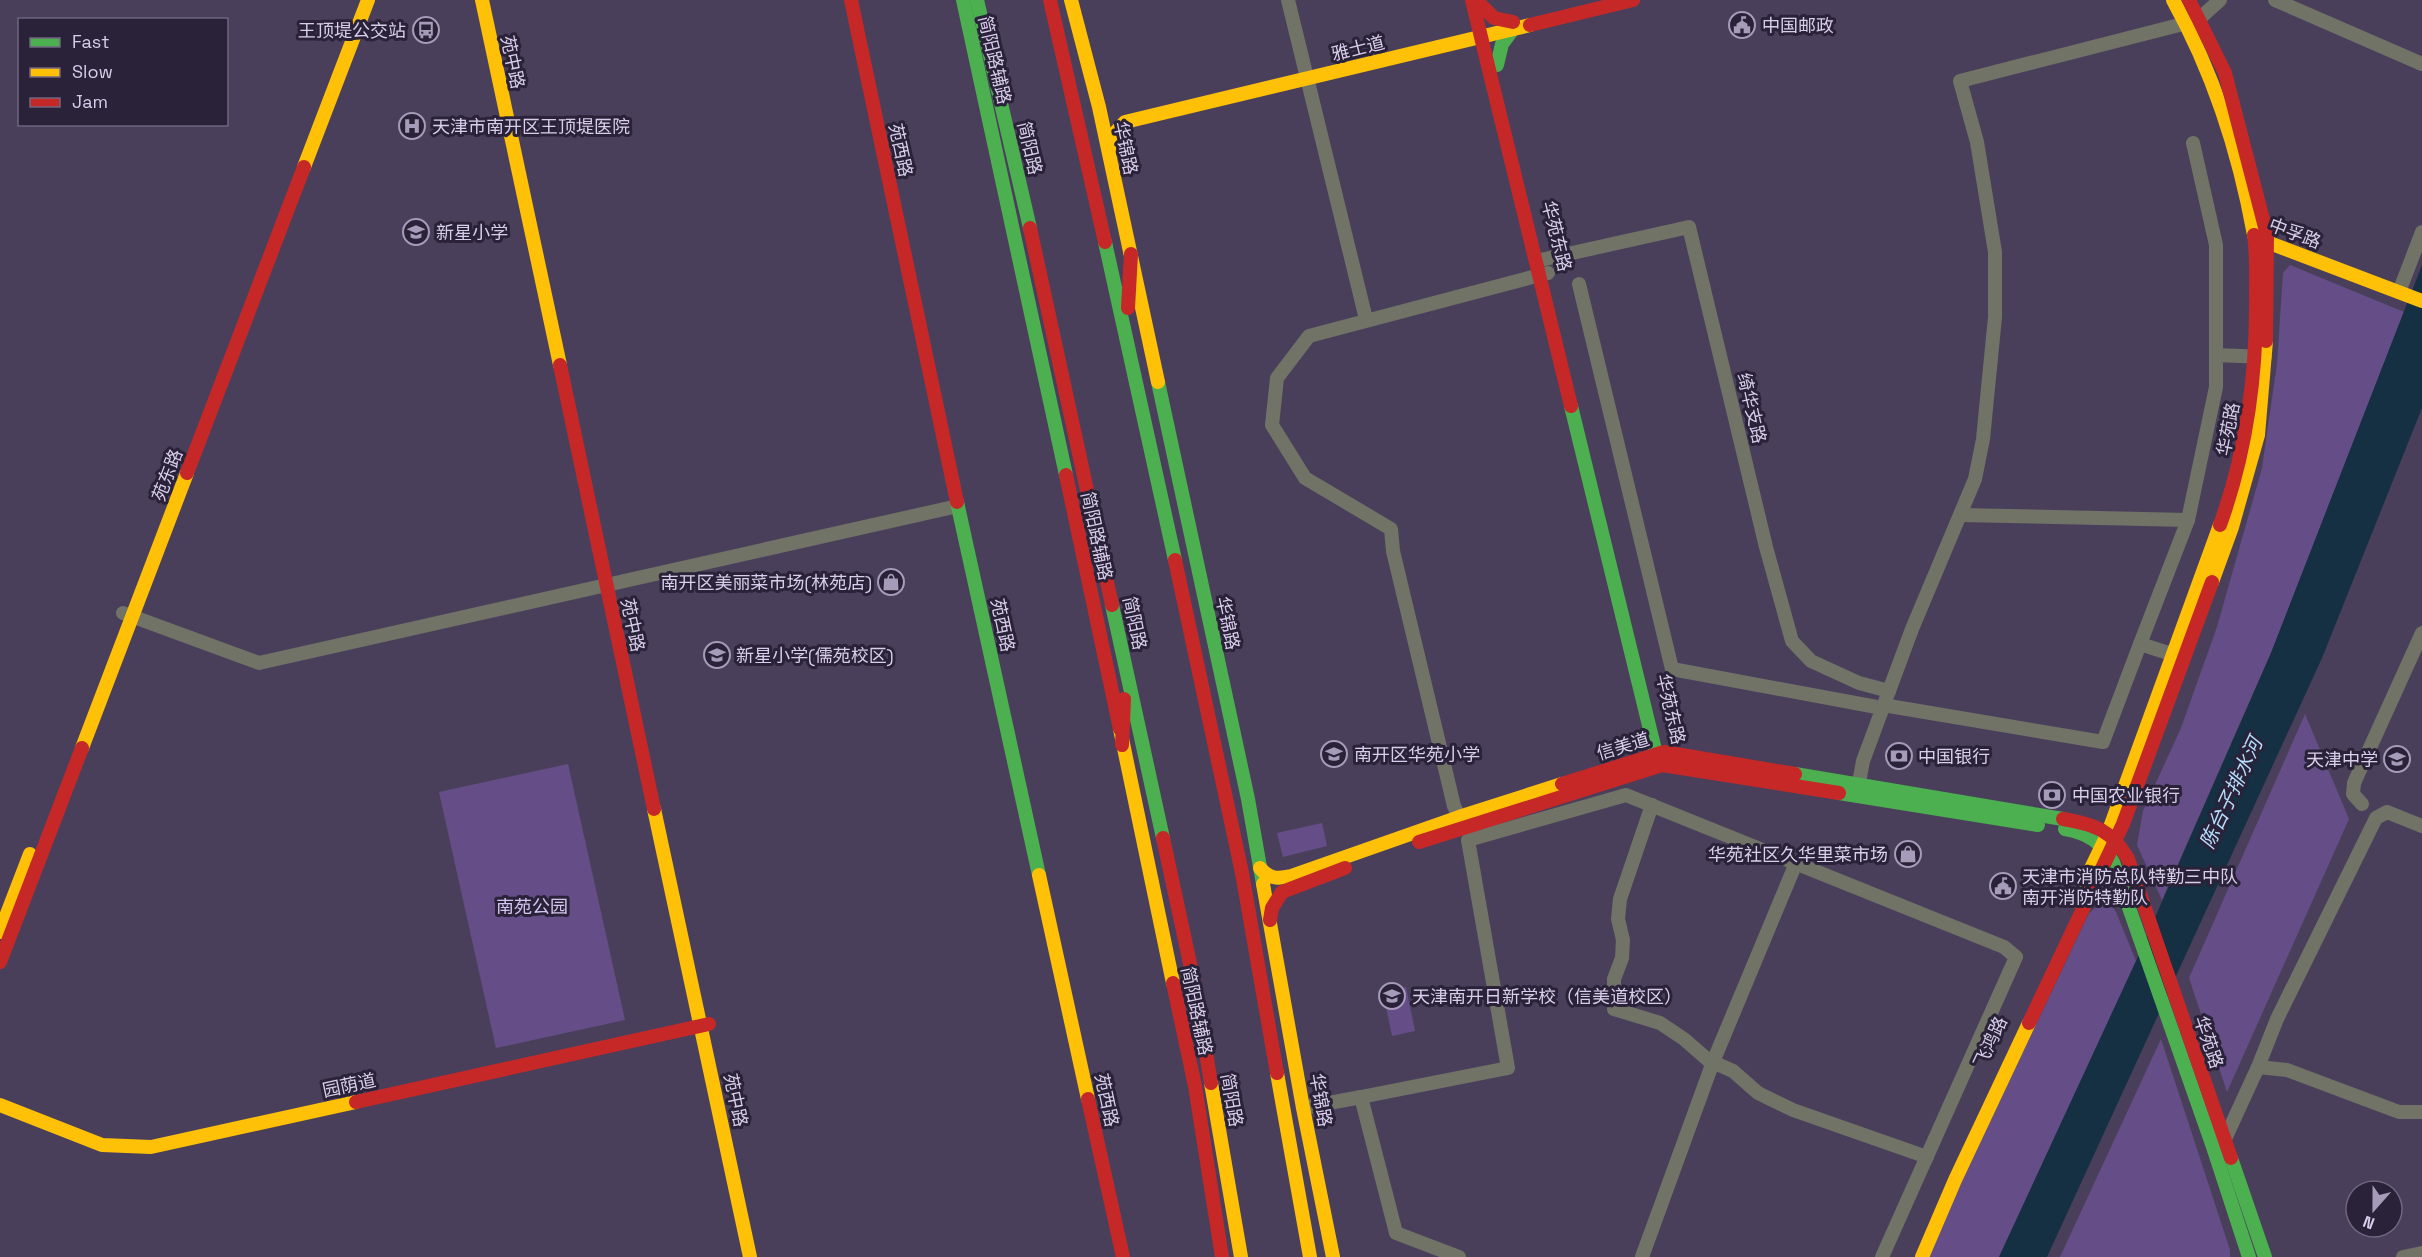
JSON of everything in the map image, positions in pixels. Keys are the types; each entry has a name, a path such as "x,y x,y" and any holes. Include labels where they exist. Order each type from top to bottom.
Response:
{"main road":[{"name":"苑东路","path":"0,962 358,0"},
{"name":"苑东路","path":"0,932 128,615 368,0"},
{"name":"苑中路","path":"482,0 756,1257"},
{"name":"苑中路","path":"488,0 610,583"},
{"name":"苑西路","path":"851,0 958,506 1123,1257"},
{"name":"简阳路辅路","path":"963,0 1195,1086 1222,1257"},
{"name":"简阳路","path":"977,0 1018,173 1194,982 1241,1257"},
{"path":"1050,0 1207,704 1242,873 1310,1257"},
{"name":"华锦路","path":"1071,0 1099,107 1248,799 1303,1108 1333,1257"},
{"name":"雅士道","path":"1513,26 1609,0"},
{"name":"雅士道","path":"1108,151 1114,134 1125,122 1486,30 1633,0"},
{"name":"华苑路","path":"2109,843 2130,806 2230,497 2243,453 2261,357 2265,238 2256,213 2234,102 2219,59 2193,20 2174,0"},
{"name":"华苑路","path":"2189,0 2193,20"},
{"path":"1477,3 1494,18 1513,26 1502,44 1497,65"},
{"name":"华苑东路","path":"1477,3 1497,65 1542,267 1660,736 1661,757"},
{"name":"华苑东路","path":"1486,30 1661,757"},
{"path":"976,55 1018,173"},
{"name":"雅士道","path":"1099,107 1108,115 1125,116 1305,76"},
{"path":"2256,213 2286,245"},
{"name":"华苑路","path":"2261,357 2256,273 2265,238"},
{"name":"中孚路","path":"2265,238 2402,289"},
{"path":"1126,337 1131,254"},
{"path":"2402,289 2422,292"},
{"path":"2402,289 2422,301"},
{"name":"华苑路","path":"2178,656 2115,812 2109,843 2170,1029 2265,1257"},
{"path":"1122,745 1126,666"},
{"path":"1207,704 1248,799"},
{"path":"1660,736 1669,748 1685,756"},
{"name":"信美道","path":"1260,868 1269,877 1284,878 1459,817 1661,757 1685,756 2081,831 2109,843"},
{"name":"信美道","path":"1270,920 1272,908 1278,896 1289,888 1661,757 2087,823 2109,843"},
{"path":"2087,823 2102,824 2115,812"},
{"name":"华苑路","path":"2109,843 2128,859 2181,1015 2249,1257"},
{"name":"飞鸿路","path":"1914,1257 1948,1177 2109,843"},
{"name":"飞鸿路","path":"1922,1257 2109,843"},
{"name":"苑中路","path":"706,1025 750,1257"},
{"name":"园荫道","path":"0,1105 102,1145 151,1147 706,1025"}],"street":[{"path":"1288,0 1366,319"},
{"path":"1858,789 1863,760 1912,629 1975,479 1983,439 1995,316 1995,252 1977,142 1960,81 2193,20 2220,0"},
{"path":"2275,0 2422,64"},
{"path":"1579,284 1672,669 2103,742 2188,520 2216,387 2216,245 2193,143"},
{"name":"绮华支路","path":"1542,267 1689,226 1766,547 1792,641 1811,661 1859,683 1889,691"},
{"path":"2402,289 2422,232"},
{"path":"1459,817 1454,806 1414,638 1391,529 1305,478 1272,425 1277,378 1309,336 1542,267"},
{"path":"2216,355 2261,357"},
{"path":"128,615 259,663 958,506"},
{"path":"1960,515 2188,520"},
{"path":"2362,804 2353,794 2354,783 2422,633"},
{"path":"2140,644 2178,656"},
{"path":"1303,1108 1508,1068 1468,840 1626,795 2004,947 2016,957 1882,1257"},
{"path":"1652,805 1620,899 1618,919 1623,940 1622,958 1614,979 1614,1009 1660,1023 1713,1062 1733,1071 1758,1093 1793,1110 1927,1157"},
{"path":"2218,1144 2258,1067 2277,1019 2376,818 2387,812 2422,825"},
{"path":"1642,1257 1713,1062 1796,863"},
{"path":"2258,1067 2287,1070 2399,1112 2422,1112"},
{"path":"1361,1098 1396,1233 1459,1257"},
{"path":"2403,1257 2422,1253"}],"green space":[{"path":"2290,265 2404,312 2271,653 2162,900 2137,845 2143,811 2181,728 2217,627 2262,468 2277,364 2283,273"},
{"path":"2305,714 2349,819 2227,1092 2189,978"},
{"name":"南苑公园","path":"568,764 625,1020 496,1048 439,792"},
{"path":"1322,823 1327,846 1283,857 1277,833"},
{"path":"2103,902 2111,905 2116,912 2136,961 1999,1257 1926,1257 2089,913"},
{"path":"1406,987 1415,1031 1392,1036 1383,992"},
{"path":"2161,1039 2230,1250 2230,1257 2060,1257"}],"water":[{"name":"陈台子排水河","path":"2422,265 2422,408 2322,658 2047,1257 1999,1257 2136,961 2271,653"}],"traffic: fast":[{"path":"963,0 1066,475"},
{"path":"977,0 1030,228"},
{"path":"1497,65 1502,44 1513,29"},
{"path":"1105,242 1175,560"},
{"path":"1158,382 1248,799 1263,884"},
{"path":"1571,406 1656,754 1661,762"},
{"path":"957,502 1039,875"},
{"path":"1112,605 1163,838"},
{"path":"1795,774 2063,819"},
{"path":"1839,793 2038,825"},
{"path":"2065,829 2081,833 2093,840 2104,849 2113,862 2249,1257"},
{"path":"2231,1158 2265,1257"}],"traffic: slow":[{"path":"304,167 368,0"},
{"path":"482,0 560,365"},
{"path":"1071,0 1099,107 1158,382"},
{"path":"2173,0 2201,56 2223,114 2241,174 2254,235"},
{"path":"1109,149 1114,134 1125,122 1530,25"},
{"path":"2259,239 2422,301"},
{"path":"2212,582 2232,527 2258,435 2266,341"},
{"path":"82,748 187,473"},
{"path":"2084,883 2108,833 2220,525"},
{"path":"1120,729 1173,983"},
{"path":"1260,868 1274,877 1291,876 1459,817 1562,784"},
{"path":"654,809 750,1257"},
{"path":"0,932 30,854"},
{"path":"1039,875 1088,1099"},
{"path":"1263,884 1303,1108 1333,1257"},
{"path":"1922,1257 1955,1180 2029,1023"},
{"path":"1277,1073 1310,1257"},
{"path":"1211,1083 1241,1257"},
{"path":"0,1105 102,1145 151,1147 356,1102"}],"traffic: jam":[{"path":"851,0 957,502"},
{"path":"1050,0 1105,242"},
{"path":"1472,0 1571,406"},
{"path":"1530,25 1633,0"},
{"path":"2189,0 2225,73 2267,235 2266,341"},
{"path":"1482,6 1494,18 1513,22"},
{"path":"187,473 304,167"},
{"path":"1030,228 1112,605"},
{"path":"2220,525 2244,440 2252,383 2256,324 2254,235"},
{"path":"1128,308 1131,254"},
{"path":"560,365 654,809"},
{"path":"1066,475 1120,729"},
{"path":"1175,560 1242,873 1277,1073"},
{"path":"2029,1023 2123,824 2212,582"},
{"path":"1122,745 1124,699"},
{"path":"0,962 82,748"},
{"path":"1562,784 1664,752 1795,774"},
{"path":"1419,842 1662,765 1839,793"},
{"path":"2063,819 2084,823 2101,830 2115,841 2128,859 2231,1158"},
{"path":"1163,838 1194,982 1211,1083"},
{"path":"1270,920 1272,908 1282,892 1345,868"},
{"path":"1173,983 1195,1086 1222,1257"},
{"path":"356,1102 709,1024"},
{"path":"1088,1099 1123,1257"}],"place":[{"name":"中国邮政","path":"1742,25"},
{"name":"王顶堤公交站","path":"426,30"},
{"name":"天津市南开区王顶堤医院","path":"412,126"},
{"name":"新星小学","path":"416,232"},
{"name":"南开区美丽菜市场(林苑店)","path":"891,582"},
{"name":"新星小学(儒苑校区)","path":"717,655"},
{"name":"南开区华苑小学","path":"1334,754"},
{"name":"中国银行","path":"1899,756"},
{"name":"天津中学","path":"2397,759"},
{"name":"中国农业银行","path":"2052,795"},
{"name":"华苑社区久华里菜市场","path":"1908,854"},
{"name":"天津市消防总队特勤三中队 南开消防特勤队","path":"2003,886"},
{"name":"天津南开日新学校（信美道校区）","path":"1392,996"}]}
